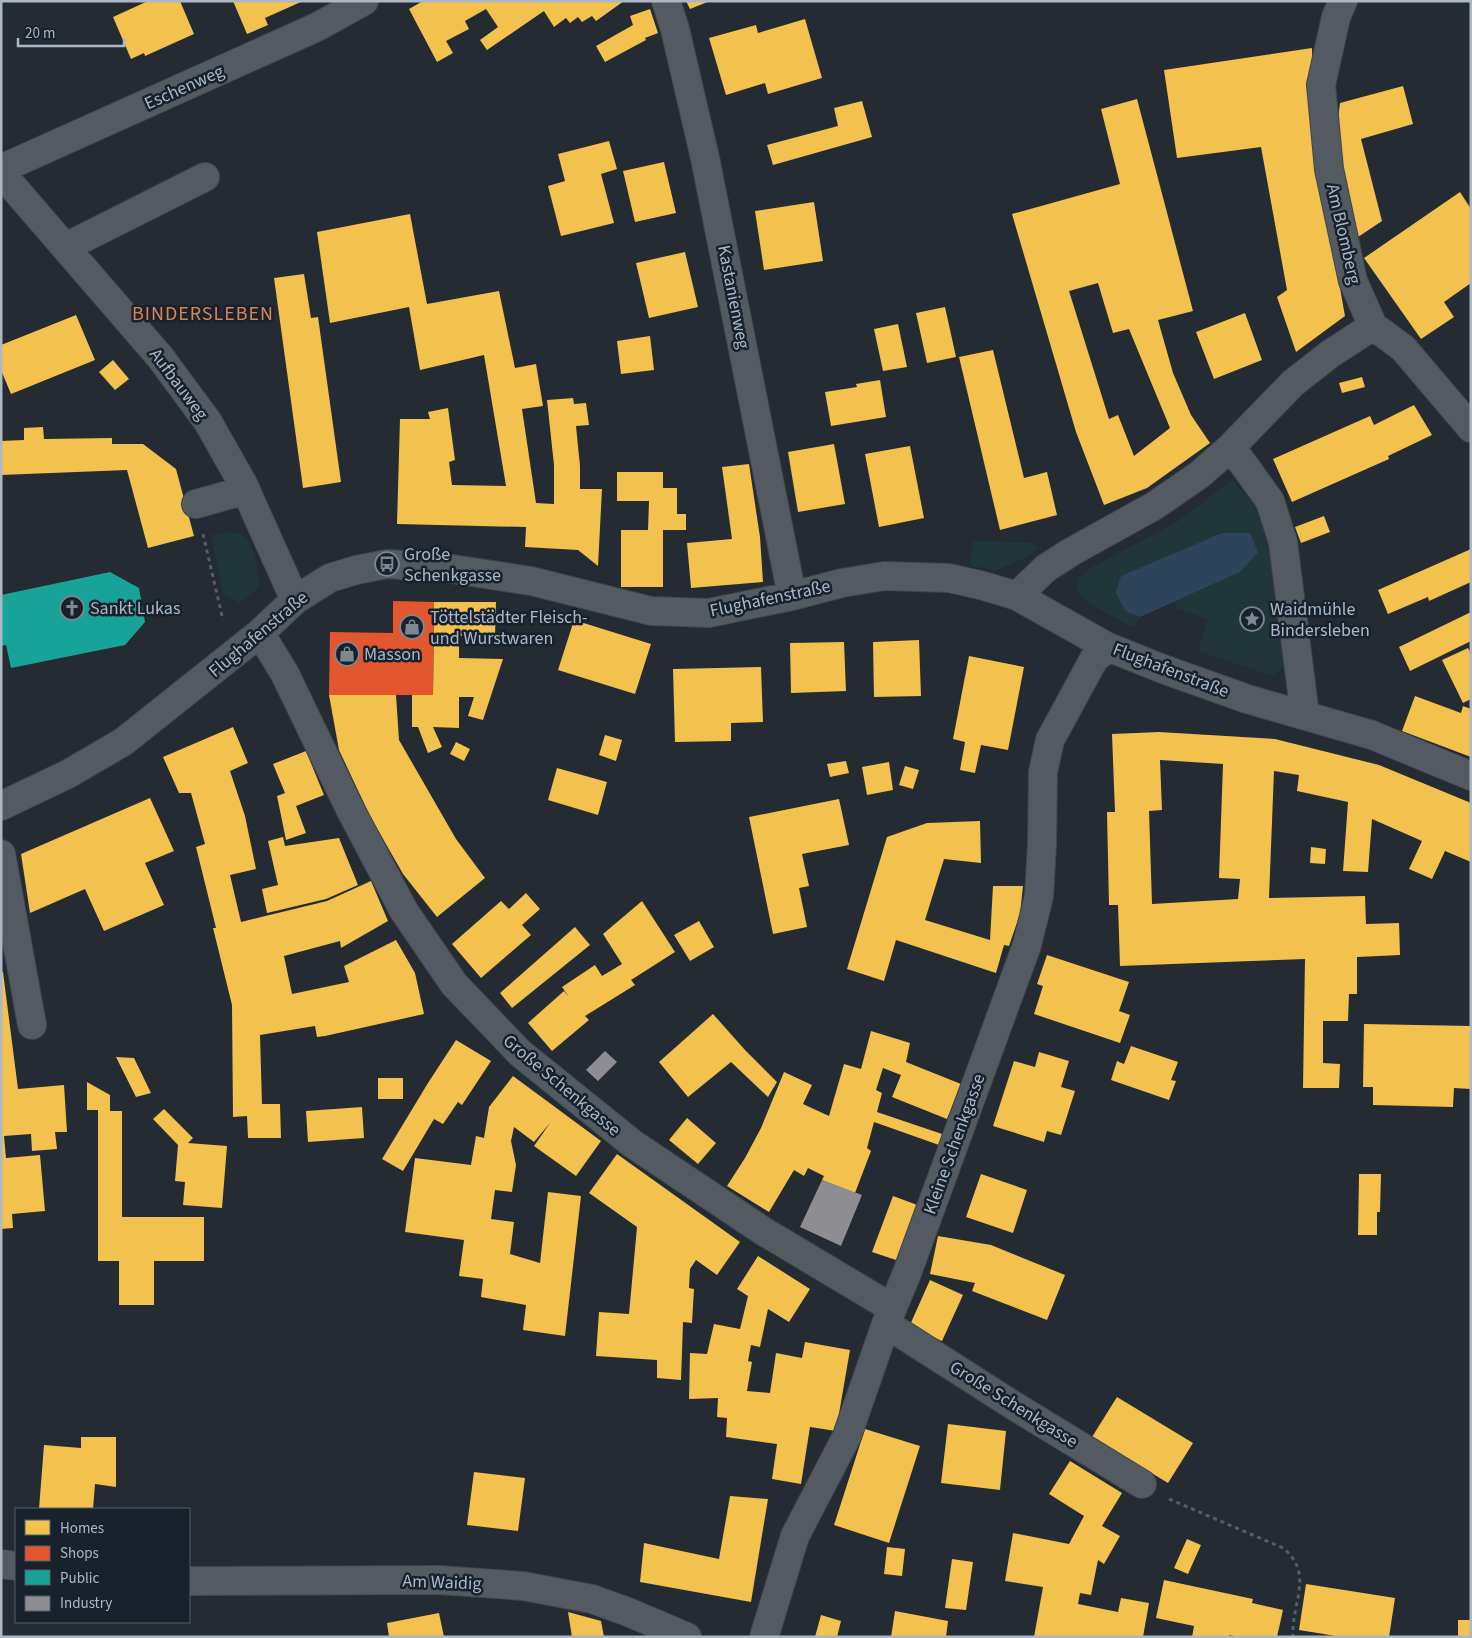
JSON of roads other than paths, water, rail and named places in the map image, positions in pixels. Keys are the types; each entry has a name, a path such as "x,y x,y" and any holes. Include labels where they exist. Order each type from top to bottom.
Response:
{"street":[{"name":"Eschenweg","path":"1,171 317,27 364,1"},
{"name":"Kastanienweg","path":"666,1 675,29 707,167 792,596"},
{"name":"Am Blomberg","path":"1343,1 1336,17 1321,85 1329,169 1352,281 1374,326 1403,348 1471,428"},
{"name":"Aufbauweg","path":"1,171 160,357 208,422 246,490 295,600"},
{"path":"66,247 206,177"},
{"path":"1016,596 1046,568 1154,506 1199,474 1230,447 1293,383 1330,354 1374,326"},
{"path":"1230,447 1270,501 1283,542 1305,716"},
{"path":"196,504 246,490"},
{"name":"Flughafenstraße","path":"1,806 68,774 123,742 231,657 295,600 330,578 386,564 446,568 531,581 651,611 709,613 792,596 842,583 884,576 949,578 1016,596 1108,647 1247,699 1372,735 1471,776"},
{"name":"Große Schenkgasse","path":"260,633 285,674 350,809 404,911 454,984 520,1053 633,1144 889,1316 1016,1407 1142,1484"},
{"name":"Kleine Schenkgasse","path":"764,1637 795,1536 847,1436 889,1316 914,1255 1027,945 1039,896 1044,772 1050,740 1094,659 1108,647"},
{"path":"1,854 32,1025"},
{"path":"1,1564 15,1566"},
{"name":"Am Waidig","path":"190,1581 438,1580 524,1586 592,1599 686,1637"}],"water":[{"path":"1222,533 1250,533 1258,552 1240,572 1140,617 1125,611 1116,592 1121,576"}],"place":[{"name":"Große Schenkgasse","path":"387,564"},
{"name":"Sankt Lukas","path":"72,608"},
{"name":"Waidmühle Bindersleben","path":"1252,619"},
{"name":"Töttelstädter Fleisch- und Wurstwaren","path":"412,627"},
{"name":"Masson","path":"347,654"}],"district":[{"name":"BINDERSLEBEN","path":"203,313"}]}
